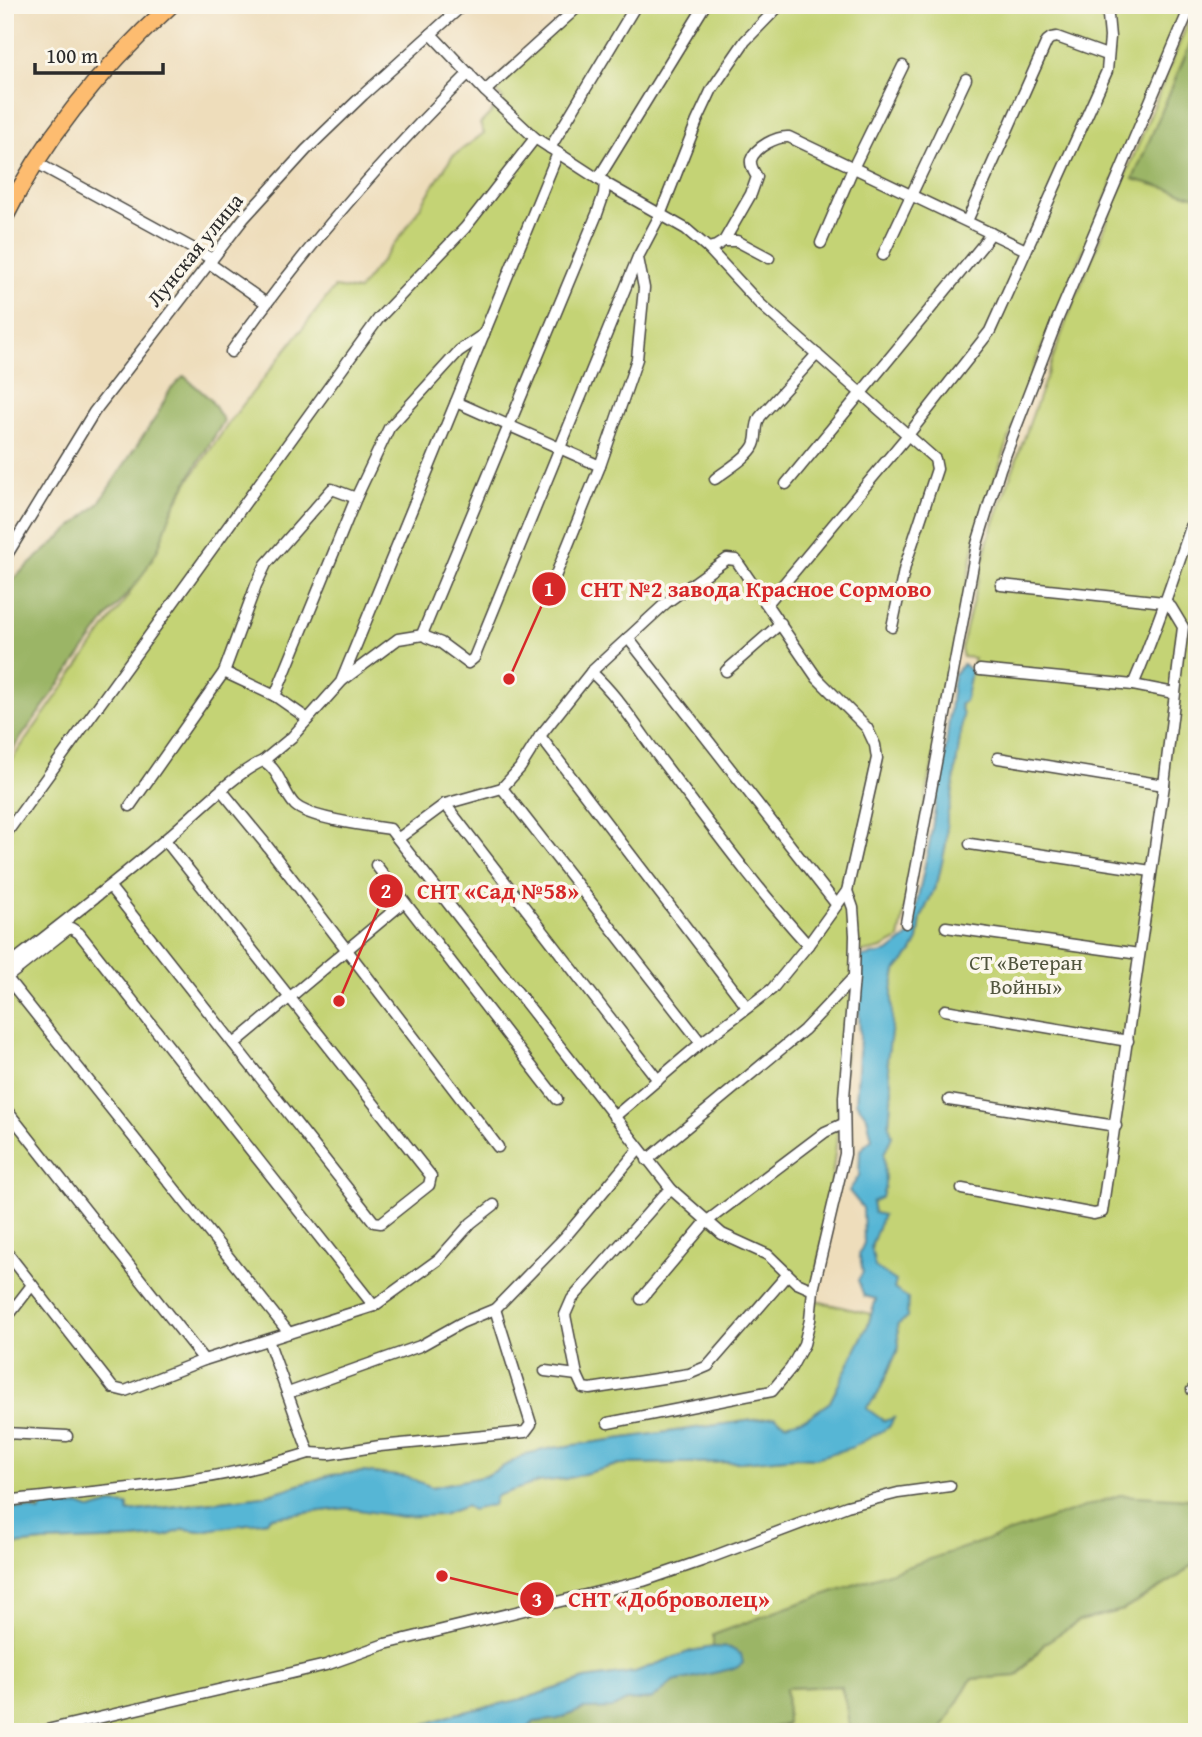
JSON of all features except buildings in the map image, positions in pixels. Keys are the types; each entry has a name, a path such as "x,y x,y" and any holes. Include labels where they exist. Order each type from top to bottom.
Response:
{"main road":[{"path":"5,217 35,162 96,83 171,5"}],"street":[{"name":"Лунская улица","path":"5,558 94,412 244,218 306,150 363,94 463,5"},
{"path":"485,91 580,5"},
{"path":"341,682 484,333 554,151 636,5"},
{"path":"423,635 597,214 604,194 601,180 705,5"},
{"path":"6,975 222,791 292,737 341,682 398,639 423,635 449,648 465,662 472,662 638,257 660,215 712,89 745,41 780,5"},
{"path":"767,604 908,435 990,331 1107,71 1110,37 1107,5"},
{"path":"906,923 977,544 1000,469 1058,318 1191,5"},
{"path":"432,34 485,91 536,138 601,180 686,229 708,248 759,303 935,459 937,468 905,566 892,627"},
{"path":"967,221 1047,41 1057,37 1107,55"},
{"path":"821,243 854,166 903,65"},
{"path":"231,352 266,303 414,128 469,73"},
{"path":"883,255 966,79"},
{"path":"708,248 724,241 751,194 757,177 751,165 752,157 775,139 789,137 1026,250"},
{"path":"5,835 379,318 465,228 536,138"},
{"path":"35,162 210,261 266,303"},
{"path":"786,484 991,233"},
{"path":"724,241 737,241 769,258"},
{"path":"548,594 600,466 637,359 643,288 638,257"},
{"path":"275,696 355,498 389,428 458,351 484,333"},
{"path":"715,479 748,453 754,445 755,427 760,417 817,354"},
{"path":"456,402 600,466"},
{"path":"130,806 224,672 266,564 332,489 355,498"},
{"path":"1133,685 1150,646 1197,509"},
{"path":"399,838 445,804 502,788 520,768 540,736 591,672 666,603 727,559 736,560 817,678 867,728 875,745 877,758 847,891 772,989 701,1043 614,1117"},
{"path":"962,1189 1094,1214 1102,1212 1164,785 1183,627 1171,607 1164,601 1001,586"},
{"path":"726,671 781,623"},
{"path":"628,638 836,904"},
{"path":"980,670 1133,685 1174,693"},
{"path":"224,672 275,696 308,719"},
{"path":"591,672 637,727 769,902 808,945"},
{"path":"540,736 747,1007"},
{"path":"998,758 1164,785"},
{"path":"263,761 271,765 295,805 306,811 390,829 672,1190 722,1234 768,1255 797,1283 813,1290"},
{"path":"502,788 701,1043"},
{"path":"222,791 498,1147"},
{"path":"445,804 658,1080"},
{"path":"110,887 374,1222 381,1223 429,1185 431,1176 165,840"},
{"path":"970,844 1151,871"},
{"path":"376,865 557,1099"},
{"path":"608,1423 772,1391 791,1368 803,1344 845,1154 843,1124 854,977 853,908 847,891"},
{"path":"234,1044 404,902"},
{"path":"946,927 1139,954"},
{"path":"6,975 68,929 79,933 374,1306"},
{"path":"6,975 289,1333"},
{"path":"647,1160 804,1030 854,977"},
{"path":"945,1010 1128,1041"},
{"path":"949,1100 1116,1126"},
{"path":"5,1108 204,1360"},
{"path":"641,1299 706,1222 825,1132 843,1124"},
{"path":"288,1393 419,1346 461,1323 495,1309 565,1237 639,1149"},
{"path":"672,1190 664,1195 572,1299 565,1315 577,1375 583,1388 679,1376 708,1366 787,1275"},
{"path":"5,1250 113,1388 119,1391 204,1360 374,1306 439,1259 471,1223 494,1205"},
{"path":"5,1320 32,1285"},
{"path":"5,1500 146,1486 246,1470 309,1454 525,1432 531,1424 495,1309"},
{"path":"268,1340 309,1454"},
{"path":"545,1371 577,1375"},
{"path":"5,1433 67,1436"},
{"path":"38,1732 326,1665 386,1644 643,1581 847,1506 898,1493 950,1486"}],"green space":[{"path":"577,5 1188,5 1035,364 977,531 899,939 882,948 855,954 833,1171 812,1300 871,1314 868,1325 830,1402 807,1418 786,1425 774,1417 553,1448 526,1454 486,1476 432,1487 406,1477 364,1472 331,1475 263,1496 128,1512 128,1506 111,1504 92,1510 79,1505 68,1508 53,1504 39,1512 5,1508 5,769 128,596 187,483 231,420 335,287 358,291 406,229 452,157 484,133 480,124 503,100 491,83"},
{"name":"СТ «Ветеран Войны»","path":"1195,5 1197,28 1134,178 1197,197 1197,1540 1190,1499 1095,1504 713,1635 713,1647 691,1651 635,1672 585,1679 527,1698 455,1714 403,1732 5,1732 5,1546 166,1536 184,1528 200,1531 267,1521 270,1517 347,1508 442,1515 539,1481 565,1479 621,1464 816,1458 889,1427 893,1419 884,1422 866,1408 878,1394 899,1347 897,1325 908,1298 894,1289 895,1281 876,1269 872,1263 871,1250 882,1215 874,1213 872,1201 882,1197 885,1186 884,1154 892,1136 889,1125 892,1089 887,1060 892,1026 892,990 896,971 918,940 921,918 938,881 946,844 947,816 963,715 960,704 965,701 974,658 963,657 961,649 989,536 1067,319"},
{"path":"1197,28 1197,197 1133,179"},
{"path":"184,376 210,399 224,421 173,508 158,549 140,579 109,615 5,760 5,586 98,504 156,417 170,390"},
{"path":"1120,1495 1190,1499 1197,1540 1197,1561 1179,1576 1123,1610 1079,1621 1045,1643 1017,1676 971,1679 940,1732 850,1732 841,1686 786,1688 787,1724 755,1732 496,1732 508,1728 527,1729 534,1722 558,1719 584,1709 613,1708 626,1701 652,1699 673,1682 715,1672 730,1648 713,1647 713,1635"},
{"path":"1197,1561 1197,1732 940,1732 971,1679 1017,1676 1045,1643 1079,1621 1124,1610 1179,1576"},
{"path":"841,1686 850,1732 755,1732 787,1724 786,1688"}],"water":[{"path":"963,664 971,671 965,701 960,705 963,715 947,816 946,844 938,880 921,918 918,940 896,971 892,990 892,1026 887,1060 892,1089 889,1125 892,1136 884,1154 885,1186 882,1197 872,1202 874,1213 883,1215 871,1246 875,1267 896,1281 894,1289 908,1298 907,1318 897,1325 899,1347 878,1394 866,1408 884,1421 894,1418 889,1427 853,1447 816,1458 621,1464 565,1479 539,1482 496,1496 493,1505 472,1510 466,1506 442,1515 402,1517 347,1508 270,1517 267,1521 200,1531 184,1529 166,1536 5,1546 5,1508 32,1509 39,1512 47,1500 62,1507 79,1505 92,1510 111,1504 128,1505 128,1512 263,1496 331,1475 364,1472 406,1477 432,1487 486,1476 526,1454 553,1448 775,1417 786,1424 807,1418 830,1402 868,1325 876,1299 864,1296 858,1280 863,1272 859,1254 864,1243 863,1208 849,1191 859,1176 860,1150 872,1139 867,1117 856,1102 860,1036 858,990 862,957 888,952 910,935 945,756 954,674"},
{"path":"713,1647 730,1648 741,1654 743,1663 736,1668 673,1682 652,1699 626,1701 613,1708 583,1709 558,1719 534,1722 527,1729 508,1728 496,1732 403,1732 455,1714 527,1698 585,1679 635,1672 691,1651"}],"place":[{"name":"СНТ №2 завода Красное Сормово","path":"509,679"},
{"name":"СНТ «Сад №58»","path":"339,1001"},
{"name":"СНТ «Доброволец»","path":"442,1576"}]}
